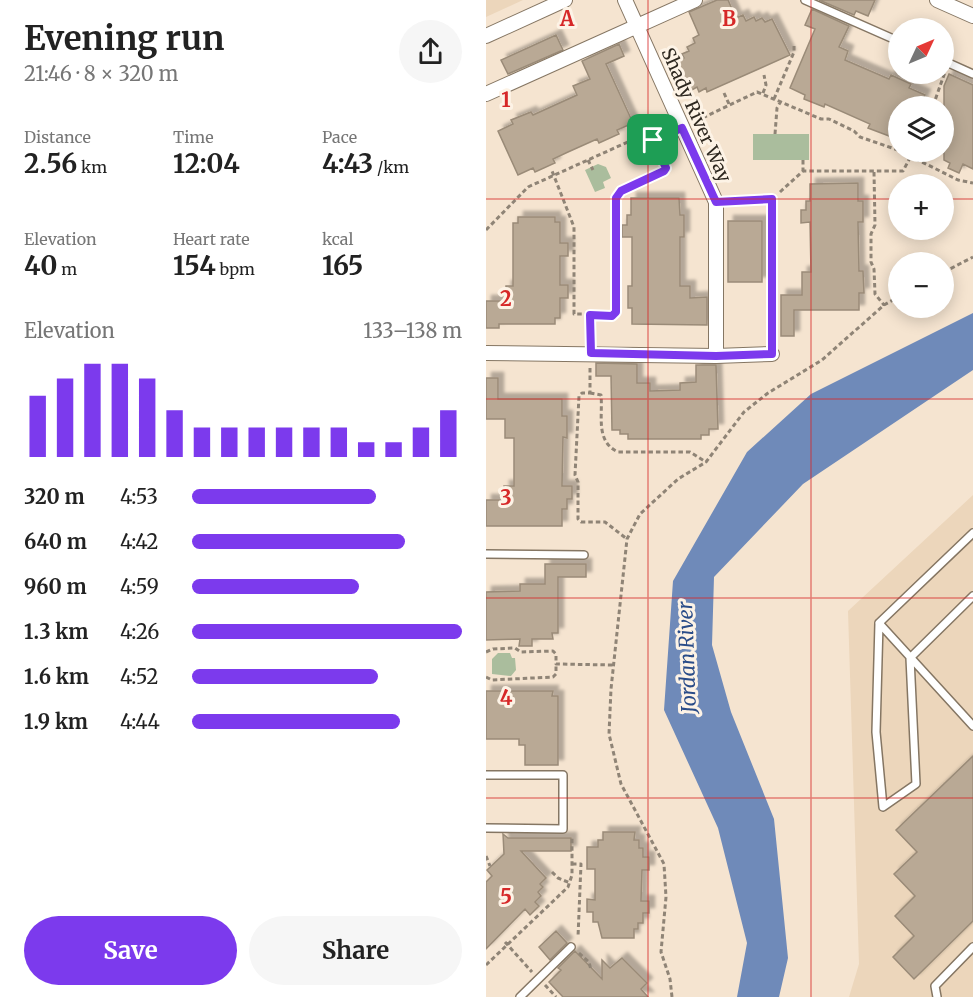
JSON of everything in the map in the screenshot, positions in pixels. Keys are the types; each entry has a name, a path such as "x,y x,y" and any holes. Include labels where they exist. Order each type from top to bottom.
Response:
{"street":[{"path":"486,36 566,0"},
{"name":"Shady River Way","path":"625,0 716,202 716,356"},
{"path":"486,94 695,0"},
{"path":"937,0 973,16"},
{"path":"486,353 716,356 772,354"}],"lane":[{"path":"805,0 888,37"},
{"path":"954,65 973,73"},
{"path":"716,202 772,199 772,354"},
{"path":"973,532 879,623 876,732 883,807 916,783 909,658 973,596"},
{"path":"486,554 584,555"},
{"path":"879,623 973,726"},
{"path":"486,775 563,775 563,829 486,828"},
{"path":"520,997 571,947"},
{"path":"937,997 935,986 940,979 973,947"}],"path":[{"path":"774,99 794,52 794,43"},
{"path":"763,93 766,85 764,75"},
{"path":"653,140 754,92 763,93 813,115 829,119 869,140 888,147"},
{"path":"724,93 729,104"},
{"path":"775,134 777,108 781,101"},
{"path":"813,115 815,111"},
{"path":"486,230 528,187 554,176 610,150 646,130 650,131 665,170 617,195 614,314 574,314 574,226 554,176 552,171"},
{"path":"869,140 871,135"},
{"path":"608,145 610,150"},
{"path":"588,160 593,170"},
{"path":"803,160 803,171"},
{"path":"772,199 803,171 903,171 908,162"},
{"path":"926,162 947,174"},
{"path":"874,172 875,225 871,234 871,262 874,269 875,294 885,305"},
{"path":"954,177 973,183"},
{"path":"616,231 621,231"},
{"path":"569,249 574,249"},
{"path":"954,267 973,257"},
{"path":"569,292 574,292"},
{"path":"616,292 622,292"},
{"path":"672,997 661,952 666,897 664,864 621,784 609,734 613,665 627,539 640,514 678,479 706,462 744,412 768,393 822,360 888,303"},
{"path":"590,315 590,393"},
{"path":"627,539 605,522 579,521 578,482 575,475 580,394 601,395 602,434 607,444 618,452 686,452 706,462"},
{"path":"573,432 579,431"},
{"path":"643,446 644,452"},
{"path":"686,446 686,452"},
{"path":"573,493 578,492"},
{"path":"526,647 526,652"},
{"path":"486,652 493,649 515,648 526,652 555,652 556,664 556,674 553,677 492,680 486,677"},
{"path":"556,664 613,665"},
{"path":"526,677 526,682"},
{"path":"486,965 539,916 570,883 572,836 563,829"},
{"path":"486,856 490,866"},
{"path":"572,864 586,863"},
{"path":"581,864 579,934 571,947 589,962 591,970"},
{"path":"552,872 558,878 570,883"},
{"path":"580,906 586,906"},
{"path":"535,912 539,916"}],"shaded area":[{"path":"486,0 523,0 486,17"},
{"path":"973,495 973,997 849,997 859,964 848,611"}],"green space":[{"path":"753,134 809,134 809,160 753,160"},
{"path":"598,164 606,167 611,178 603,182 605,188 595,192 585,170"},
{"path":"498,653 510,653 512,658 515,658 516,670 511,676 492,674 492,659"}],"water":[{"name":"Jordan River","path":"973,313 973,370 803,484 714,577 712,645 731,712 774,819 788,958 779,997 737,997 747,943 718,828 664,710 673,581 747,452 811,394"}],"building":[{"path":"717,0 728,0 736,18 743,15 746,21 754,17 756,21 762,18 765,22 772,19 790,55 707,92 706,88 699,92 697,87 690,91 676,62 684,58 682,54 689,51 687,47 695,43 693,38 699,35 689,12"},
{"path":"819,0 875,0 868,16 856,11 854,15"},
{"path":"812,9 849,26 839,47 848,51 845,60 888,79 888,84 911,84 909,88 925,96 888,96 888,136 868,128 870,124 825,104 824,107 804,99 805,95 790,88 815,29 805,25"},
{"path":"556,35 563,50 508,74 501,60"},
{"path":"619,44 624,56 606,64 633,123 617,130 619,134 599,143 597,139 553,159 555,163 535,172 533,168 518,175 498,131 513,124 511,120 531,112 533,115 577,95 573,86 590,79 582,61"},
{"path":"954,76 973,85 973,169 963,164 959,173 948,168 950,163 948,162 954,162 954,96 944,96 944,86 954,84"},
{"path":"858,183 858,201 863,201 863,222 858,222 859,271 863,271 864,293 859,293 859,310 794,310 794,336 781,336 781,295 802,295 802,272 811,272 810,222 801,223 801,210 806,210 806,201 810,201 810,184"},
{"path":"631,198 679,198 680,215 684,215 684,237 680,237 680,286 690,286 690,298 707,297 707,325 632,324 632,308 628,308 628,286 632,286 632,237 622,237 622,225 627,225 627,215 631,215"},
{"path":"518,217 555,217 555,222 560,222 560,243 568,243 568,256 560,256 560,285 568,285 568,298 560,298 560,318 555,318 555,324 499,324 499,328 486,328 486,301 506,301 506,286 513,286 513,223 518,223"},
{"path":"728,221 762,221 762,282 728,282"},
{"path":"596,363 637,364 637,383 650,383 650,391 680,390 680,383 696,382 696,365 716,365 718,429 709,429 709,435 701,435 701,439 628,439 628,434 620,434 620,430 612,430 611,376 596,376"},
{"path":"486,378 498,378 498,399 562,399 562,416 567,416 567,438 563,437 562,486 572,486 572,499 567,499 567,509 562,509 562,526 486,526 486,500 505,500 504,486 514,486 514,438 505,438 505,419 486,419"},
{"path":"545,564 586,564 586,577 558,577 558,633 552,633 553,639 532,639 532,646 519,646 520,639 486,640 486,592 520,591 520,584 545,584"},
{"path":"486,691 553,691 552,696 558,696 558,765 525,765 525,745 519,745 519,739 486,739"},
{"path":"973,756 973,921 914,979 893,957 914,936 895,916 915,896 894,874 917,852 896,830"},
{"path":"603,832 635,832 634,840 639,840 639,848 643,848 643,857 649,857 649,870 642,870 641,901 649,901 649,913 643,913 643,923 638,923 638,929 634,929 634,938 602,938 598,922 593,922 593,912 587,912 587,899 595,900 595,869 587,869 587,847 598,847 598,840 603,840"},
{"path":"503,834 508,838 571,838 571,851 521,851 546,878 540,884 543,887 538,892 541,896 535,902 539,906 530,915 525,909 486,949 486,882 492,876 487,870 504,854"},
{"path":"556,931 567,943 550,960 539,947"},
{"path":"575,951 602,979 602,960 610,968 622,958 647,983 641,989 648,997 563,997 549,982 561,970 558,968"}],"route":[{"path":"682,128 716,202 772,199 772,354 716,356 591,353 590,315 612,316 616,312 617,195 666,168 653,140 682,128"}]}
